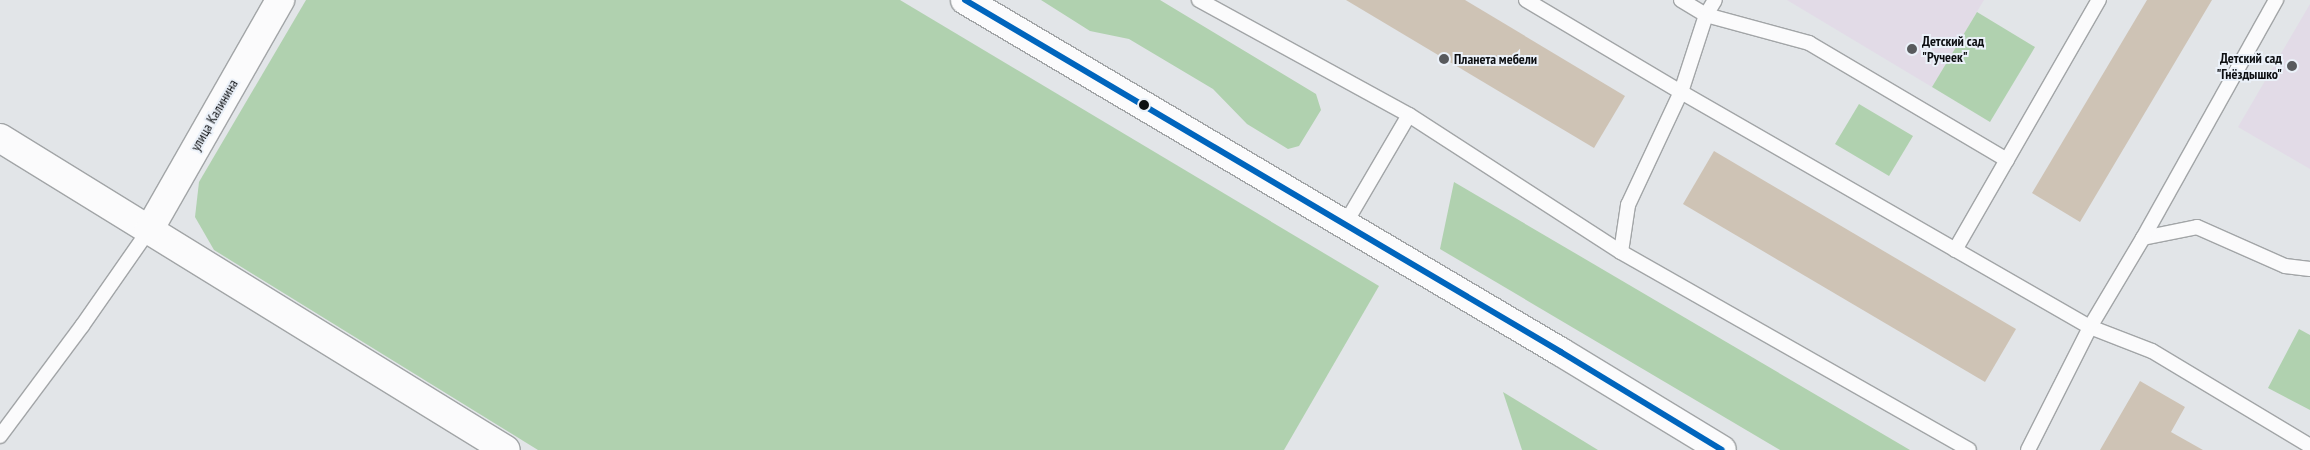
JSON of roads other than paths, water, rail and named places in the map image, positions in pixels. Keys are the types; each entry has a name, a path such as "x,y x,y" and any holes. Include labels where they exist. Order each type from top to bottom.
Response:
{"main road":[{"path":"965,0 1345,224 1712,444 1728,450"},
{"name":"улица Калинина","path":"149,230 273,3"},
{"path":"0,138 506,450"}],"lane":[{"path":"1200,0 1409,115 1620,252 1969,450"},
{"path":"1526,0 1681,92 2090,328 2152,351 2310,446"},
{"path":"1682,0 1706,15 1809,43 2007,160"},
{"path":"1620,252 1628,205 1681,92 1706,15 1715,0"},
{"path":"1955,250 2099,0"},
{"path":"2028,450 2090,328 2143,238 2276,0"},
{"path":"1345,224 1409,115"},
{"path":"2143,238 2197,227 2285,266 2310,269"},
{"path":"0,436 82,326 149,230"}],"place":[{"name":"Детский сад \"Ручеек\"","path":"1912,49"},
{"name":"Планета мебели","path":"1444,59"},
{"name":"Детский сад \"Гнёздышко\"","path":"2292,66"}]}
